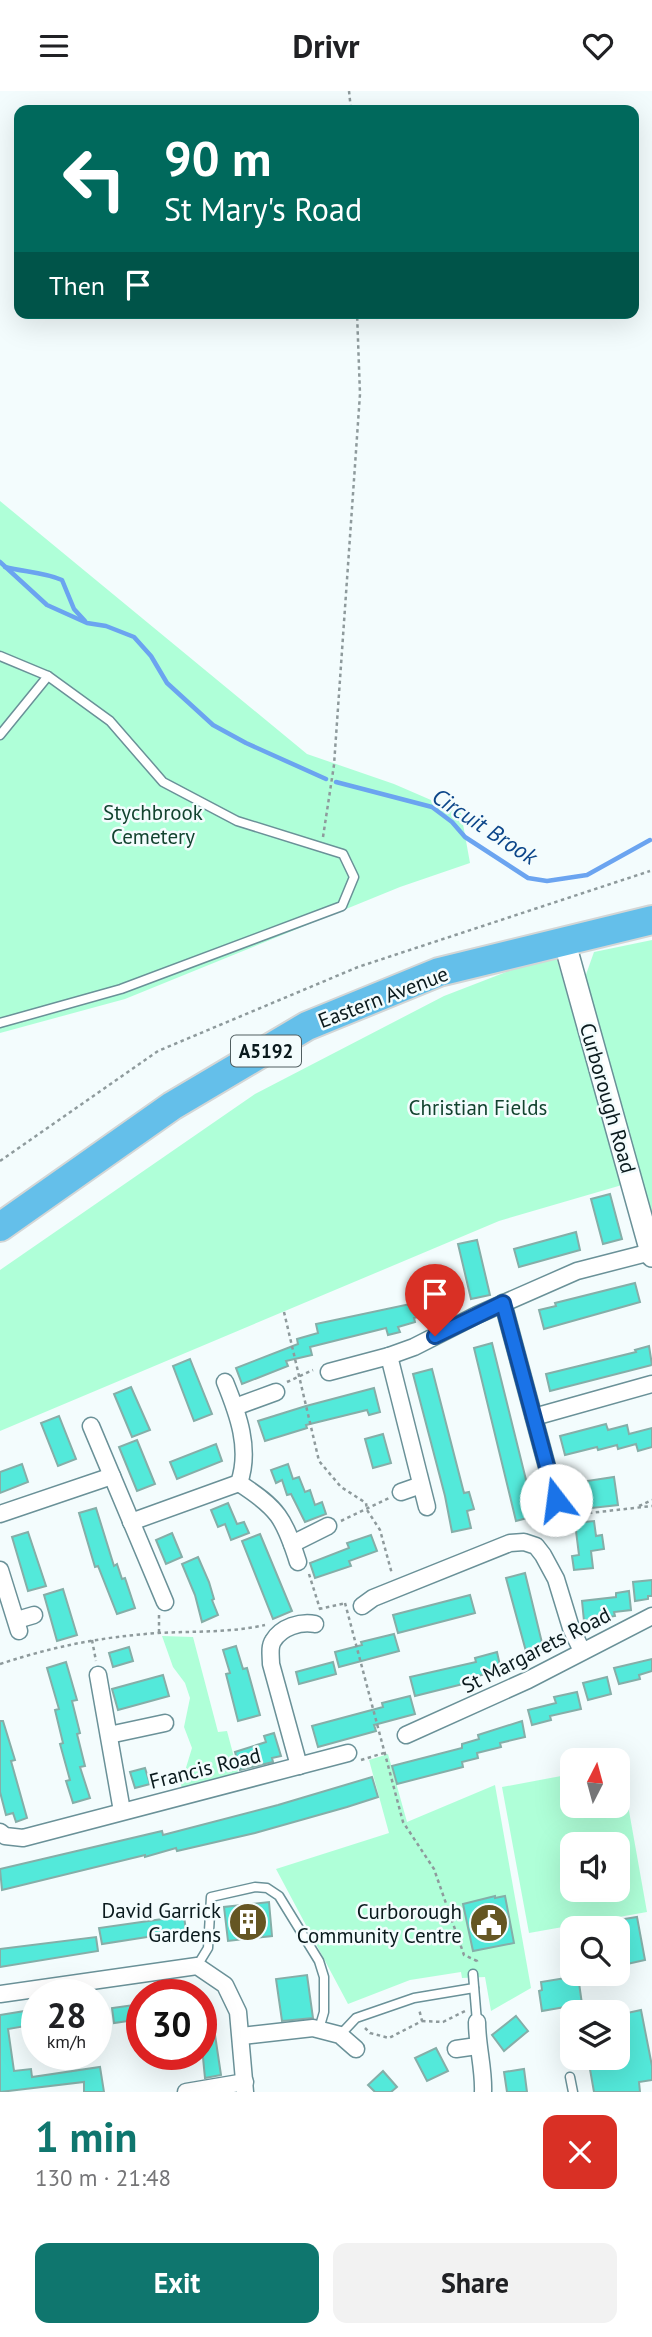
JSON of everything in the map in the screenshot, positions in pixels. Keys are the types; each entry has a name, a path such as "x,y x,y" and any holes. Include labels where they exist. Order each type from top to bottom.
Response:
{"highway":[{"name":"Eastern Avenue","path":"0,1227 173,1106 307,1026 439,972 652,920"}],"street":[{"name":"Curborough Road","path":"564,940 652,1254"},
{"path":"329,1372 344,1360 389,1356 414,1347 503,1303 577,1271 652,1254"},
{"path":"503,1303 557,1492"},
{"path":"389,1356 427,1507"},
{"path":"225,1382 240,1426 243,1470 239,1483"},
{"path":"534,1417 637,1397 652,1384"},
{"path":"235,1407 276,1392"},
{"path":"91,1426 131,1522 164,1591"},
{"path":"0,1514 112,1476"},
{"path":"131,1522 239,1483"},
{"path":"239,1483 262,1498 282,1519 298,1562"},
{"path":"401,1492 421,1485"},
{"path":"292,1544 328,1527"},
{"path":"362,1605 373,1598 510,1543 524,1542 536,1546 556,1579 571,1628 582,1651"},
{"path":"0,1570 18,1625 34,1615"},
{"path":"299,1766 271,1664 271,1648 273,1640 290,1627 306,1622 316,1615"},
{"name":"St Margarets Road","path":"406,1735 437,1717 652,1616"},
{"path":"98,1675 122,1811"},
{"path":"109,1735 165,1723"},
{"name":"Francis Road","path":"0,1832 5,1836 23,1838 348,1753"},
{"path":"0,1994 197,1966 225,1985 238,2012 245,2087 186,2092"},
{"path":"476,2015 483,2092"},
{"path":"242,2036 319,2029 340,2035 356,2049"},
{"path":"456,2049 477,2046"}],"lane":[{"path":"0,656 48,676 110,721 163,782 237,821 342,854 354,877 342,906 121,989 0,1023"},
{"path":"0,735 48,676"},
{"path":"197,1966 208,1948 211,1897 255,1887 267,1888 279,1896 319,1961 324,1977 324,2012 319,2029"},
{"path":"473,1974 476,2015"},
{"path":"340,2035 356,2018 414,1998 474,1988"},
{"path":"570,2077 573,2092"}],"path":[{"path":"321,848 334,765 360,394 357,319"},
{"path":"0,1161 158,1051 358,967 650,871"},
{"path":"284,1312 309,1428 319,1461 341,1487 366,1503 367,1510 380,1530 395,1589"},
{"path":"276,1392 276,1387 320,1367 329,1372"},
{"path":"328,1527 401,1492"},
{"path":"635,1508 652,1500"},
{"path":"536,1546 543,1528 554,1517 652,1506"},
{"path":"298,1562 306,1565 316,1615 345,1603 362,1605"},
{"path":"345,1603 403,1822 434,1869 464,1955 477,1961 473,1974"},
{"path":"0,1664 69,1643 92,1639 241,1630 273,1623"},
{"path":"92,1639 98,1675"},
{"path":"414,1998 422,2021"},
{"path":"356,2018 370,2033 389,2038 422,2021 443,2022 458,2013 476,2015"}],"green space":[{"name":"Stychbrook Cemetery","path":"0,501 307,754 394,784 461,813 470,863 400,887 125,999 0,1033"},
{"path":"652,940 652,1224 583,983 594,952"},
{"name":"Christian Fields","path":"555,953 622,1185 499,1221 0,1431 0,1270 255,1094 444,996"},
{"path":"162,1636 193,1637 218,1732 227,1731 239,1776 182,1791 181,1784 192,1748 184,1727 190,1698 185,1683 173,1667"},
{"path":"388,1754 407,1822 495,1785 531,1988 491,2011 485,1977 462,1978 461,1972 410,1980 348,2004 276,1869 389,1833 369,1760"},
{"path":"560,1776 560,1818 630,1817 647,1912 625,1916 560,1916 560,1927 529,1933 502,1787"}],"building":[{"path":"610,1194 622,1239 603,1244 591,1199"},
{"path":"576,1232 580,1250 519,1267 514,1249"},
{"path":"477,1240 490,1295 471,1299 458,1244"},
{"path":"635,1283 640,1302 544,1329 539,1310 556,1306 555,1303"},
{"path":"440,1286 445,1304 429,1308 430,1314 414,1318 415,1322 398,1327 400,1332 388,1335 386,1328 310,1347 312,1355 286,1361 288,1366 242,1384 236,1368 298,1344 297,1339 318,1333 316,1324 415,1303 414,1298 429,1294 428,1289"},
{"path":"492,1343 535,1516 516,1521 474,1348"},
{"path":"649,1346 652,1365 550,1391 546,1374 636,1352 635,1350"},
{"path":"190,1359 212,1414 194,1421 173,1366"},
{"path":"432,1369 464,1493 469,1492 474,1509 467,1511 471,1528 452,1532 413,1374"},
{"path":"131,1387 150,1430 132,1437 114,1394"},
{"path":"374,1388 380,1412 369,1415 367,1410 306,1425 307,1428 265,1441 258,1421"},
{"path":"59,1416 76,1459 58,1466 41,1423"},
{"path":"606,1424 608,1430 627,1425 629,1434 652,1428 652,1447 638,1451 636,1444 618,1449 617,1445 565,1455 560,1436"},
{"path":"383,1434 391,1463 373,1468 365,1439"},
{"path":"137,1440 155,1484 137,1491 119,1447"},
{"path":"216,1444 222,1461 177,1479 170,1462"},
{"path":"22,1464 28,1482 0,1493 0,1472"},
{"path":"288,1464 293,1479 299,1477 305,1492 310,1490 315,1505 322,1502 326,1514 305,1522 291,1494 287,1495 282,1480 276,1483 271,1470"},
{"path":"614,1477 618,1505 592,1508 587,1481"},
{"path":"228,1503 237,1524 244,1522 249,1533 231,1540 225,1524 218,1527 211,1510"},
{"path":"96,1508 114,1566 117,1564 122,1579 125,1578 135,1608 117,1614 98,1566 95,1567 79,1513"},
{"path":"594,1521 596,1536 602,1535 604,1549 591,1551 593,1568 574,1570 572,1556 579,1555 575,1523"},
{"path":"28,1532 46,1586 28,1591 12,1537"},
{"path":"172,1533 182,1557 166,1564 156,1540"},
{"path":"260,1534 292,1611 273,1619 242,1541"},
{"path":"371,1535 377,1551 349,1561 351,1566 315,1578 310,1563 349,1548 347,1543"},
{"path":"198,1557 209,1582 218,1615 202,1622 195,1595 182,1564"},
{"path":"525,1573 544,1651 527,1655 506,1578"},
{"path":"652,1580 652,1596 635,1601 633,1582"},
{"path":"63,1589 77,1635 57,1641 44,1595"},
{"path":"629,1591 631,1610 614,1612 615,1616 584,1621 582,1601 616,1597 616,1593"},
{"path":"470,1595 475,1613 398,1633 393,1615"},
{"path":"394,1634 399,1651 339,1667 335,1652"},
{"path":"236,1646 243,1669 247,1668 260,1715 238,1721 223,1650"},
{"path":"129,1647 133,1661 113,1667 109,1653"},
{"path":"497,1652 501,1670 470,1678 471,1682 415,1696 410,1677 476,1662 475,1658"},
{"path":"652,1659 652,1671 639,1675 640,1679 619,1684 614,1668"},
{"path":"66,1662 77,1700 72,1701 85,1766 80,1767 90,1798 73,1803 66,1781 70,1780 60,1744 63,1743 55,1710 59,1709 47,1668"},
{"path":"333,1662 336,1674 299,1684 296,1672"},
{"path":"163,1675 169,1696 118,1710 112,1689"},
{"path":"607,1677 611,1694 588,1700 583,1683"},
{"path":"577,1692 581,1709 550,1716 551,1720 532,1725 528,1710 556,1703 554,1697"},
{"path":"410,1696 415,1714 374,1725 376,1731 318,1747 312,1726 383,1707 382,1703"},
{"path":"0,1721 3,1721 15,1760 11,1761 27,1818 16,1822 13,1813 6,1815 0,1792"},
{"path":"522,1721 525,1737 500,1743 501,1747 477,1753 478,1758 462,1762 463,1767 397,1784 392,1766 462,1748 462,1744 479,1739 478,1735"},
{"path":"274,1733 281,1756 272,1758 273,1762 240,1770 235,1752 266,1742 264,1736"},
{"path":"145,1768 150,1784 135,1788 130,1772"},
{"path":"372,1777 378,1797 347,1807 255,1833 177,1851 176,1848 2,1890 0,1869 162,1831 163,1835"},
{"name":"Curborough Community Centre","path":"505,1896 514,1943 473,1951 463,1904"},
{"name":"David Garrick Gardens","path":"269,1902 272,1936 228,1941 224,1907"},
{"path":"184,1916 186,1931 102,1944 99,1928"},
{"path":"637,1917 645,1960 630,1963 630,1918"},
{"path":"96,1937 98,1951 0,1967 0,1949"},
{"path":"307,1975 313,2018 282,2021 276,1979"},
{"path":"560,1979 560,1986 579,1986 581,2000 560,2000 560,2008 542,2011 539,1991 542,1990 541,1982"},
{"path":"126,2006 126,2021 114,2023 112,2008"},
{"path":"641,2010 652,2066 652,2080 639,2082 640,2092 594,2092 590,2070 630,2070 630,2012"},
{"path":"21,2012 21,2027 8,2029 14,2071 31,2070 32,2077 80,2070 100,2070 104,2092 84,2092 84,2082 0,2092 0,2015"},
{"path":"516,2016 528,2031 504,2051 492,2035"},
{"path":"217,2048 221,2075 205,2078 204,2070 217,2070"},
{"path":"436,2048 448,2071 427,2081 415,2058"},
{"path":"524,2069 527,2092 507,2092 504,2072"},
{"path":"383,2071 397,2087 391,2092 375,2092 368,2085"}],"waterway":[{"name":"Circuit Brook","path":"0,562 47,605 87,623 106,626 134,637 151,656 167,683 213,725 326,779"},
{"path":"5,567 62,580 74,609 85,621"},
{"name":"Circuit Brook","path":"336,782 432,807 452,822 465,837 528,878 547,881 587,875 650,840"}],"place":[{"name":"David Garrick Gardens","path":"248,1922"},
{"name":"Curborough Community Centre","path":"489,1923"}],"route":[{"path":"435,1336 503,1303 556,1500"}]}
